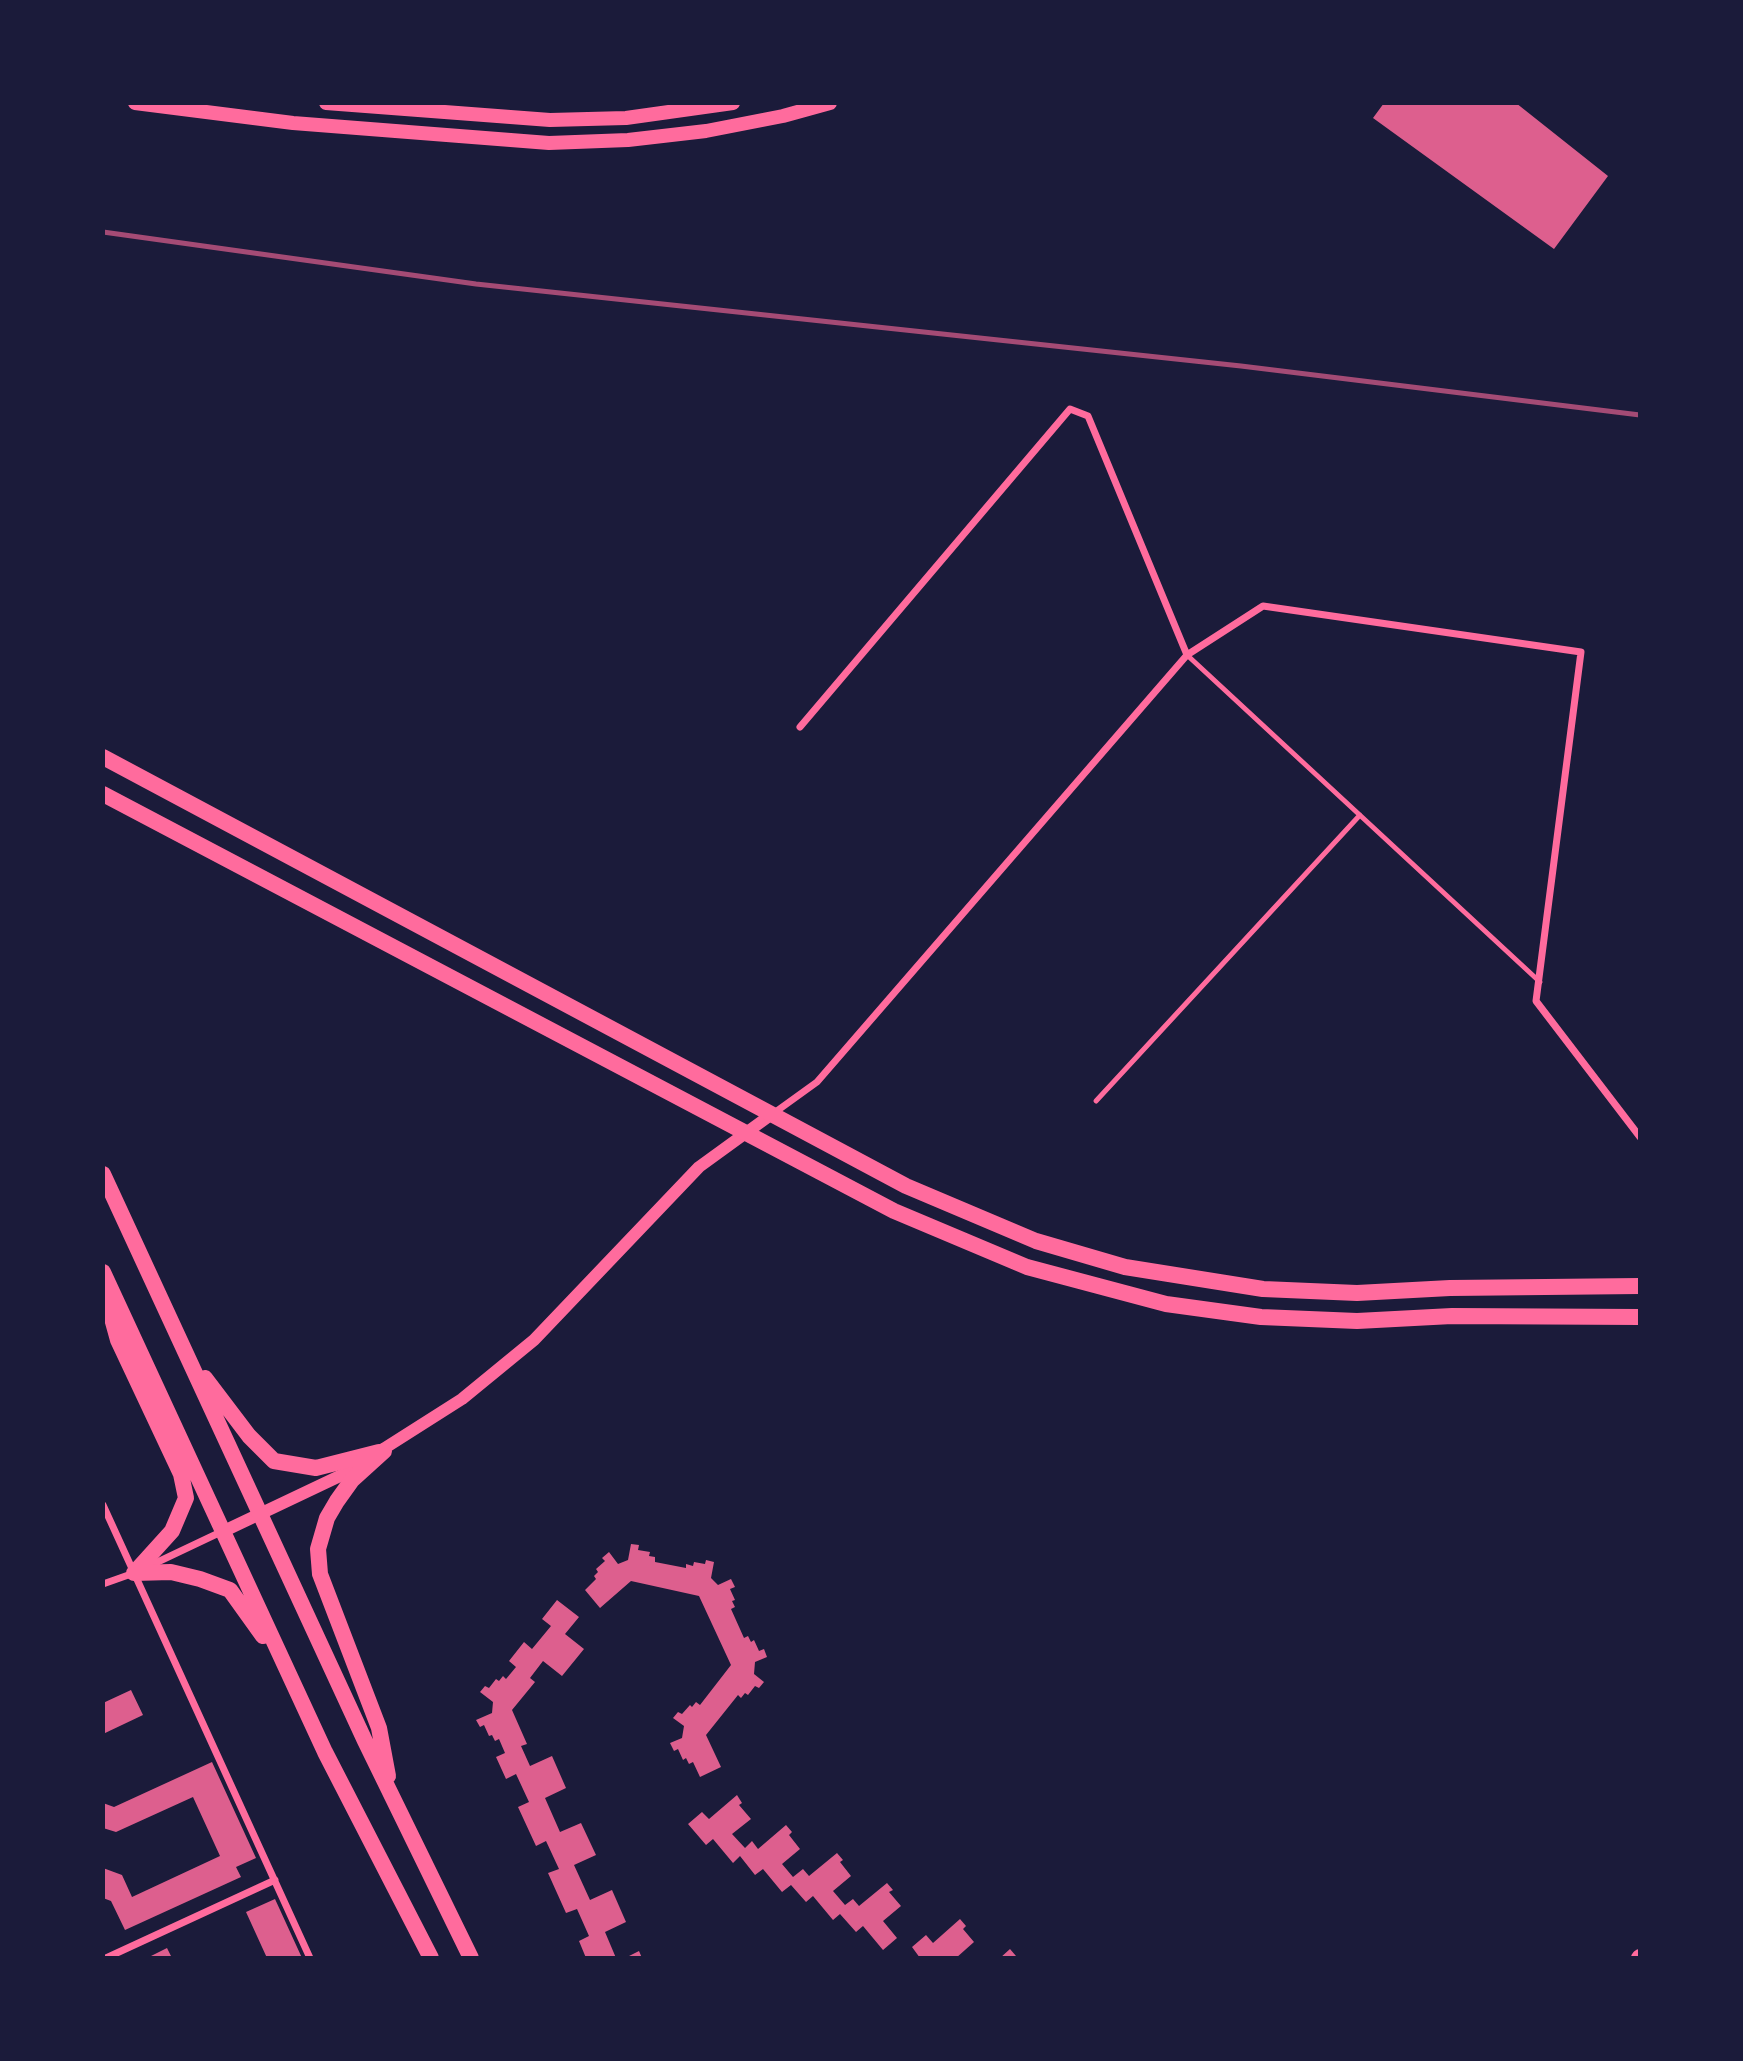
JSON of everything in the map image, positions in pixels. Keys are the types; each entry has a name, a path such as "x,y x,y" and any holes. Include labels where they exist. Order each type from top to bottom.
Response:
{"main road":[{"path":"135,103 293,123 549,143 628,140 706,131 830,103"},
{"path":"326,103 550,120 626,118 733,103"},
{"path":"103,757 906,1186 992,1224 1080,1255 1171,1276 1310,1292 1640,1286"},
{"path":"103,794 894,1211 982,1251 1072,1282 1166,1304 1309,1320 1452,1316 1640,1317"},
{"path":"103,1174 392,1796 471,1958"},
{"path":"103,1272 298,1691 431,1958"},
{"path":"103,1287 118,1340 181,1474 186,1498 172,1531 134,1573"},
{"path":"184,1349 250,1436 274,1461 316,1468 384,1451"},
{"path":"384,1451 352,1480 337,1502 327,1518 318,1549 320,1574 379,1728 392,1796"},
{"path":"134,1573 171,1572 230,1590 253,1619 298,1691"}],"street":[{"path":"800,727 1070,409 1088,416 1187,655"},
{"path":"103,1584 134,1573 260,1514 384,1451 462,1399 534,1340 699,1167 817,1082 1187,655 1263,606 1581,652 1536,1001 1640,1137"},
{"path":"103,1505 310,1958"},
{"path":"106,1958 275,1880"}],"lane":[{"path":"1187,655 1540,982"},
{"path":"1096,1101 1360,815"}],"building":[{"path":"1384,103 1516,103 1608,176 1554,249 1373,118"},
{"path":"631,1544 639,1545 638,1550 650,1552 649,1556 655,1557 655,1562 686,1568 686,1564 693,1566 694,1562 714,1562 711,1578 718,1585 731,1579 735,1587 730,1589 735,1600 732,1601 735,1607 731,1609 744,1638 748,1636 751,1642 754,1640 759,1651 764,1649 767,1657 755,1662 754,1674 764,1682 759,1688 755,1686 748,1695 745,1693 741,1698 738,1695 706,1735 721,1767 700,1777 693,1762 689,1764 686,1758 683,1760 678,1749 674,1751 670,1743 682,1738 684,1726 673,1718 696,1702 700,1705 731,1665 699,1596 631,1581 600,1608 585,1590 596,1579 596,1569 605,1561 602,1558 609,1552 618,1564 628,1560"},
{"path":"557,1600 579,1617 565,1634 584,1649 562,1676 543,1661 530,1678 535,1682 512,1710 527,1744 521,1746 530,1766 552,1756 566,1788 545,1798 560,1832 581,1823 596,1855 574,1865 590,1900 612,1890 626,1922 605,1932 616,1958 586,1958 579,1941 589,1936 577,1909 566,1913 548,1873 559,1869 546,1841 536,1846 518,1807 529,1802 516,1774 506,1779 496,1757 505,1753 499,1739 495,1741 492,1735 489,1736 484,1725 480,1727 476,1720 492,1713 493,1702 480,1692 485,1686 489,1688 496,1679 499,1681 503,1676 506,1679 516,1667 509,1661 524,1642 532,1649 551,1626 542,1619"},
{"path":"131,1690 143,1715 103,1734 103,1703"},
{"path":"212,1762 256,1858 236,1867 241,1877 125,1930 111,1901 103,1898 103,1868 122,1875 132,1897 220,1856 193,1797 116,1832 103,1828 103,1803 114,1807"},
{"path":"737,1795 742,1803 739,1805 751,1819 732,1834 745,1848 752,1841 758,1849 786,1825 792,1832 789,1835 800,1849 782,1864 793,1877 803,1869 809,1876 837,1853 843,1860 840,1862 851,1876 833,1891 845,1905 853,1899 859,1906 887,1883 893,1890 889,1892 901,1906 883,1921 897,1938 883,1950 863,1926 856,1932 840,1914 833,1920 813,1896 806,1902 791,1885 782,1892 763,1869 755,1875 740,1856 733,1863 713,1839 706,1845 688,1824 702,1812 709,1819"},
{"path":"275,1899 302,1958 267,1958 246,1912"},
{"path":"960,1919 966,1926 963,1929 974,1942 956,1958 920,1958 912,1947 926,1935 933,1943"},
{"path":"167,1948 172,1958 147,1958"},
{"path":"1010,1949 1016,1956 1000,1958"},
{"path":"639,1951 642,1958 625,1958"}],"railway":[{"path":"103,232 476,284 1241,366 1640,415"}]}
